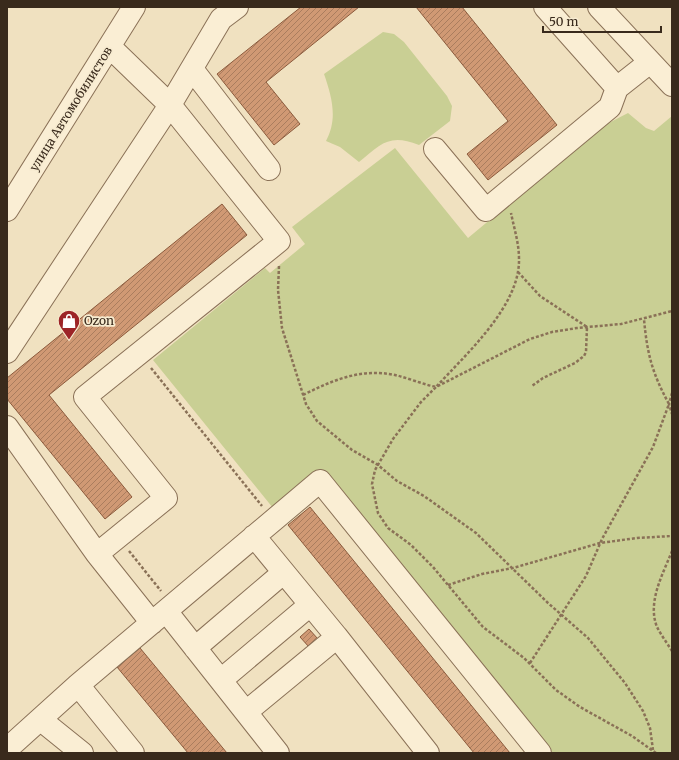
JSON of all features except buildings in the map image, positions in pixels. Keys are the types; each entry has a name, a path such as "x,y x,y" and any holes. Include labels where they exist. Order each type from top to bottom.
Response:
{"street":[{"name":"улица Автомобилистов","path":"7,210 134,7"},
{"path":"545,7 617,88"},
{"path":"599,7 672,85"},
{"path":"7,352 170,105 228,11"},
{"path":"97,554 166,498 85,397 279,241 170,105 110,47"},
{"path":"435,149 486,210 610,107 617,88 650,62"},
{"path":"192,69 269,169"},
{"path":"7,427 97,554 161,609 195,648 278,753"},
{"path":"7,749 41,720 161,609 254,536 320,481 540,753"},
{"path":"254,536 283,574 337,637 428,753"},
{"path":"195,648 283,574"},
{"path":"220,680 310,605"},
{"path":"246,712 337,637"},
{"path":"78,685 133,753"},
{"path":"41,720 82,753"}],"path":[{"path":"506,194 517,239 519,259 518,272 509,300 486,331 436,387 420,402 393,439 378,465 372,484 378,513 388,528 411,545 448,585 483,627 530,663 556,690 580,708 656,753"},
{"path":"279,241 278,290 282,328 306,404 317,421 352,450 378,465 397,481 424,496 470,529 588,638 625,683 643,711 650,728 653,750"},
{"path":"518,272 540,296 587,328"},
{"path":"303,395 329,382 352,375 372,372 396,375 436,387 530,339 552,332 621,324 672,311"},
{"path":"644,319 649,360 656,381 669,404 672,414"},
{"path":"532,386 543,378 574,363 584,356 586,352 587,328"},
{"path":"139,354 266,511"},
{"path":"530,663 586,576 600,543 653,447 672,393"},
{"path":"448,585 482,574 513,568 600,543 637,538 672,536"},
{"path":"118,537 161,609"},
{"path":"672,551 656,592 654,614 657,627 672,651"}],"green space":[{"path":"383,32 394,34 404,42 447,96 452,106 450,121 419,145 400,140 393,140 386,142 373,150 359,162 340,147 326,141 330,133 333,116 331,100 324,74"},
{"path":"628,113 646,128 654,131 672,116 672,753 553,753 320,471 273,508 153,360 265,268 270,273 305,244 292,227 395,148 468,238 601,127"}],"place":[{"name":"Ozon","path":"69,340"}]}
